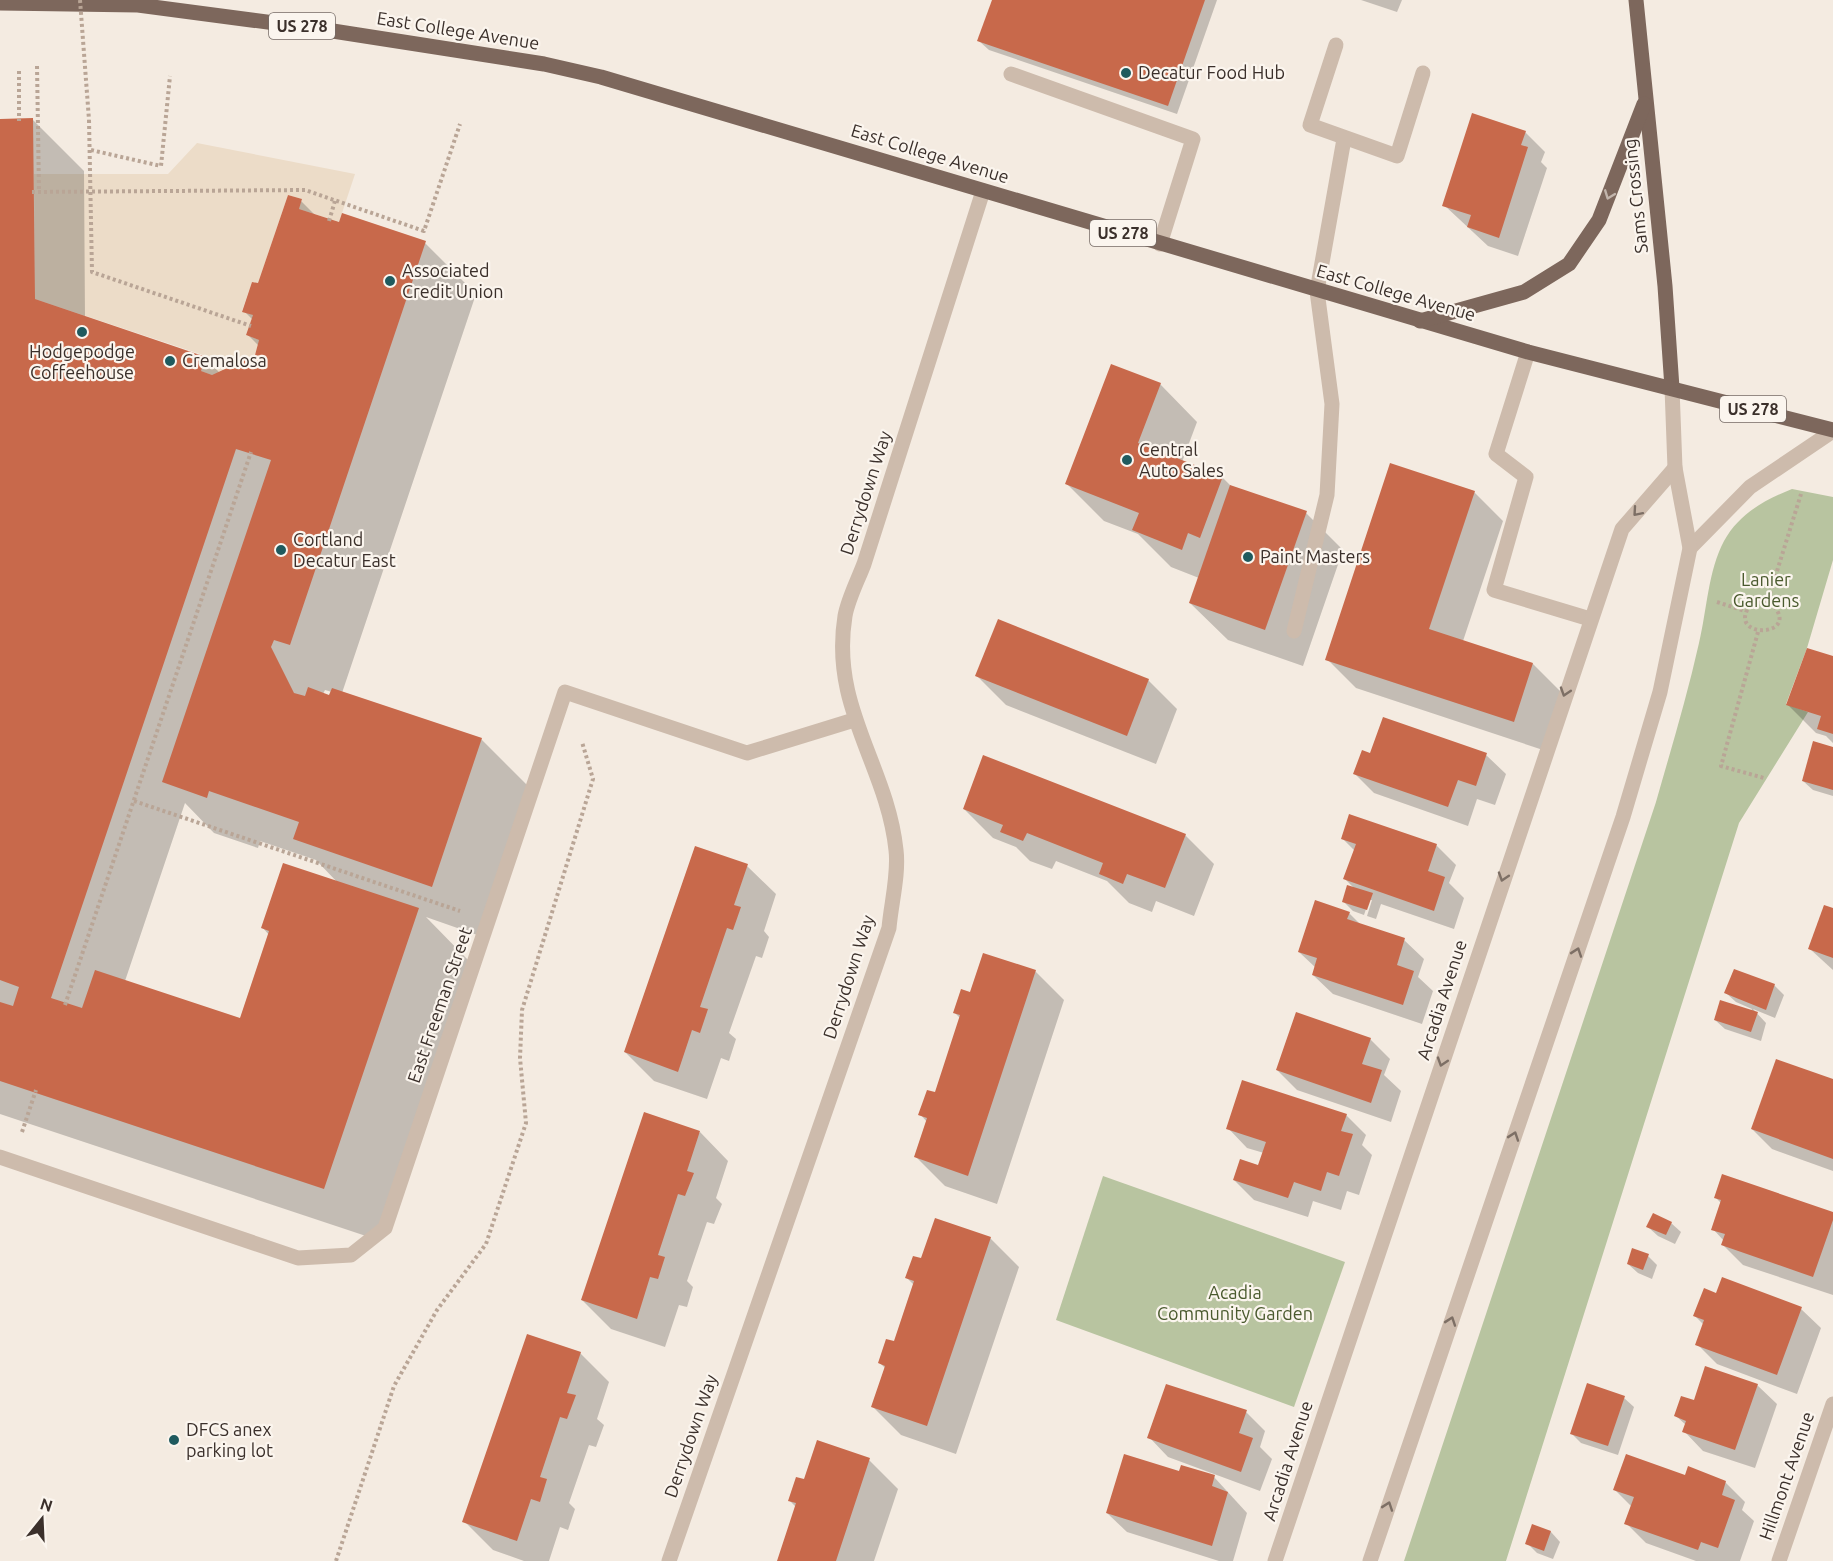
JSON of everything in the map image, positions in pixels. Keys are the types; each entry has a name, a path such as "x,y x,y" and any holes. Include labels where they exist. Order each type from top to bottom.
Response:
{"main road":[{"name":"Sams Crossing","path":"1636,0 1665,286 1672,388"},
{"name":"East College Avenue","path":"0,3 138,4 320,29 544,64 601,77 1419,321 1528,352 1833,430"},
{"path":"1419,321 1524,292 1569,264 1599,220 1645,102"}],"street":[{"path":"1336,45 1310,125 1344,139 1397,156 1423,73"},
{"path":"1011,74 1193,139 1160,244"},
{"path":"1294,631 1327,495 1332,404 1317,291 1344,139"},
{"name":"Derrydown Way","path":"669,1561 889,928 897,851 880,786 854,720 841,663 845,614 864,564 983,191"},
{"path":"1528,352 1496,454 1526,477 1494,590 1590,620"},
{"path":"1370,1561 1623,817 1660,692 1690,548 1675,468 1672,388"},
{"path":"1690,548 1750,487 1833,430"},
{"name":"Arcadia Avenue","path":"1275,1561 1622,529 1675,468"},
{"path":"566,692 747,753 854,720"},
{"name":"East Freeman Street","path":"6,1159 297,1258 351,1255 385,1228 566,692"},
{"name":"Hillmont Avenue","path":"1779,1561 1833,1404"}],"path":[{"path":"80,0 91,150 92,272 251,326"},
{"path":"37,66 39,192"},
{"path":"19,71 19,121"},
{"path":"91,150 161,166 170,76"},
{"path":"32,192 305,190 424,231 460,124"},
{"path":"329,221 336,201"},
{"path":"65,1005 251,452"},
{"path":"1768,600 1801,494"},
{"path":"1768,600 1776,607 1779,616 1777,625 1770,631 1758,632 1750,627 1745,618 1745,611 1751,604 1768,600"},
{"path":"1717,602 1745,611"},
{"path":"1758,632 1721,766 1764,778"},
{"path":"336,1561 394,1386 437,1310 486,1244 526,1123 520,1058 522,1010 593,779 566,692"},
{"path":"134,801 489,920"},
{"path":"6,1159 36,1090"}],"green space":[{"name":"Lanier Gardens","path":"1792,489 1833,497 1833,560 1807,648 1786,704 1808,712 1739,823 1506,1561 1404,1561 1656,802 1702,630 1714,565 1724,541 1737,523 1762,503"},
{"name":"Acadia Community Garden","path":"1103,1176 1345,1262 1294,1407 1056,1320"}],"shaded area":[{"path":"197,143 355,174 339,222 299,209 302,199 288,195 258,283 252,282 242,311 253,315 246,335 259,340 255,355 212,375 201,371 206,356 35,299 34,174 168,174"}],"building":[{"name":"Decatur Food Hub","path":"992,0 1205,0 1168,106 977,41"},
{"path":"1472,113 1526,131 1521,145 1528,147 1499,238 1467,227 1471,215 1442,206"},
{"path":"33,118 35,299 206,357 201,371 212,375 255,355 259,340 246,335 253,315 242,312 252,282 258,283 288,195 302,199 299,209 339,222 342,213 426,241 290,645 274,640 271,647 294,693 305,696 308,687 329,695 332,688 482,738 432,887 293,839 299,822 209,791 207,798 162,782 271,460 236,449 51,998 82,1008 95,970 240,1018 269,931 261,928 283,863 419,908 324,1189 0,1081 0,1002 13,1006 19,987 0,980 0,119"},
{"name":"Central Auto Sales","path":"1111,364 1161,383 1138,443 1223,476 1200,538 1188,533 1182,550 1132,530 1139,513 1065,484"},
{"path":"1390,463 1475,491 1429,629 1533,663 1514,722 1325,660"},
{"name":"Paint Masters","path":"1230,485 1307,511 1265,630 1189,603"},
{"path":"998,619 1149,679 1127,736 975,676"},
{"path":"1807,648 1833,656 1833,734 1817,729 1821,716 1786,705"},
{"path":"1383,717 1487,753 1476,786 1458,780 1448,807 1353,774 1362,750 1370,753"},
{"path":"1813,741 1833,747 1833,790 1802,781"},
{"path":"983,755 1186,834 1165,888 1127,874 1123,884 1099,874 1103,863 1027,833 1023,841 1000,832 1003,825 963,809"},
{"path":"1349,814 1437,844 1428,871 1445,877 1434,911 1343,879 1356,844 1341,839"},
{"path":"695,846 748,864 734,905 741,907 733,930 727,928 700,1007 708,1009 700,1033 692,1030 678,1072 624,1052"},
{"path":"1347,885 1373,893 1367,910 1342,902"},
{"path":"1315,900 1350,912 1347,919 1405,938 1397,965 1414,971 1403,1005 1312,975 1317,958 1298,952"},
{"path":"1824,905 1833,908 1833,958 1808,949"},
{"path":"983,953 1036,970 968,1176 914,1157 927,1118 918,1115 927,1090 935,1092 960,1015 953,1013 961,989 970,992"},
{"path":"1734,969 1775,984 1766,1010 1724,993"},
{"path":"1720,1000 1758,1012 1751,1032 1714,1020"},
{"path":"1296,1012 1371,1038 1362,1064 1382,1070 1371,1103 1276,1070"},
{"path":"1776,1059 1833,1079 1833,1159 1751,1129"},
{"path":"1242,1080 1347,1114 1341,1131 1353,1134 1339,1176 1327,1172 1321,1191 1294,1182 1288,1198 1233,1180 1240,1159 1258,1165 1266,1142 1226,1129"},
{"path":"644,1112 700,1131 687,1171 694,1173 685,1196 678,1194 658,1255 665,1257 658,1279 650,1277 637,1319 581,1300"},
{"path":"1722,1174 1833,1212 1833,1220 1813,1277 1721,1245 1725,1234 1711,1230 1721,1200 1714,1198"},
{"path":"1653,1213 1672,1222 1666,1235 1646,1227"},
{"path":"935,1218 991,1237 927,1426 871,1407 885,1366 878,1363 886,1339 894,1341 914,1281 905,1278 913,1256 921,1258"},
{"path":"1632,1248 1649,1254 1643,1270 1627,1264"},
{"path":"1722,1277 1802,1307 1777,1375 1695,1345 1704,1320 1693,1316 1704,1288 1716,1293"},
{"path":"527,1334 581,1352 567,1393 576,1395 567,1419 560,1417 540,1477 547,1479 540,1502 531,1499 517,1541 462,1522"},
{"path":"1705,1366 1758,1384 1735,1450 1682,1432 1686,1421 1674,1416 1681,1396 1694,1400"},
{"path":"1587,1383 1625,1396 1608,1446 1570,1434"},
{"path":"1166,1384 1247,1410 1239,1433 1253,1438 1241,1472 1147,1438"},
{"path":"817,1440 870,1458 836,1561 777,1561 796,1503 788,1501 796,1477 804,1479"},
{"path":"1124,1454 1179,1471 1181,1465 1215,1475 1212,1486 1228,1492 1212,1546 1106,1513"},
{"path":"1626,1454 1685,1475 1688,1466 1726,1481 1722,1495 1735,1500 1718,1548 1701,1542 1698,1550 1624,1524 1634,1497 1613,1490"},
{"path":"1532,1524 1551,1531 1544,1551 1525,1544"}],"place":[{"name":"Decatur Food Hub","path":"1126,73"},
{"name":"Associated Credit Union","path":"390,281"},
{"name":"Hodgepodge Coffeehouse","path":"82,332"},
{"name":"Cremalosa","path":"170,361"},
{"name":"Central Auto Sales","path":"1127,460"},
{"name":"Cortland Decatur East","path":"281,550"},
{"name":"Paint Masters","path":"1248,557"},
{"name":"DFCS anex parking lot","path":"174,1440"}]}
